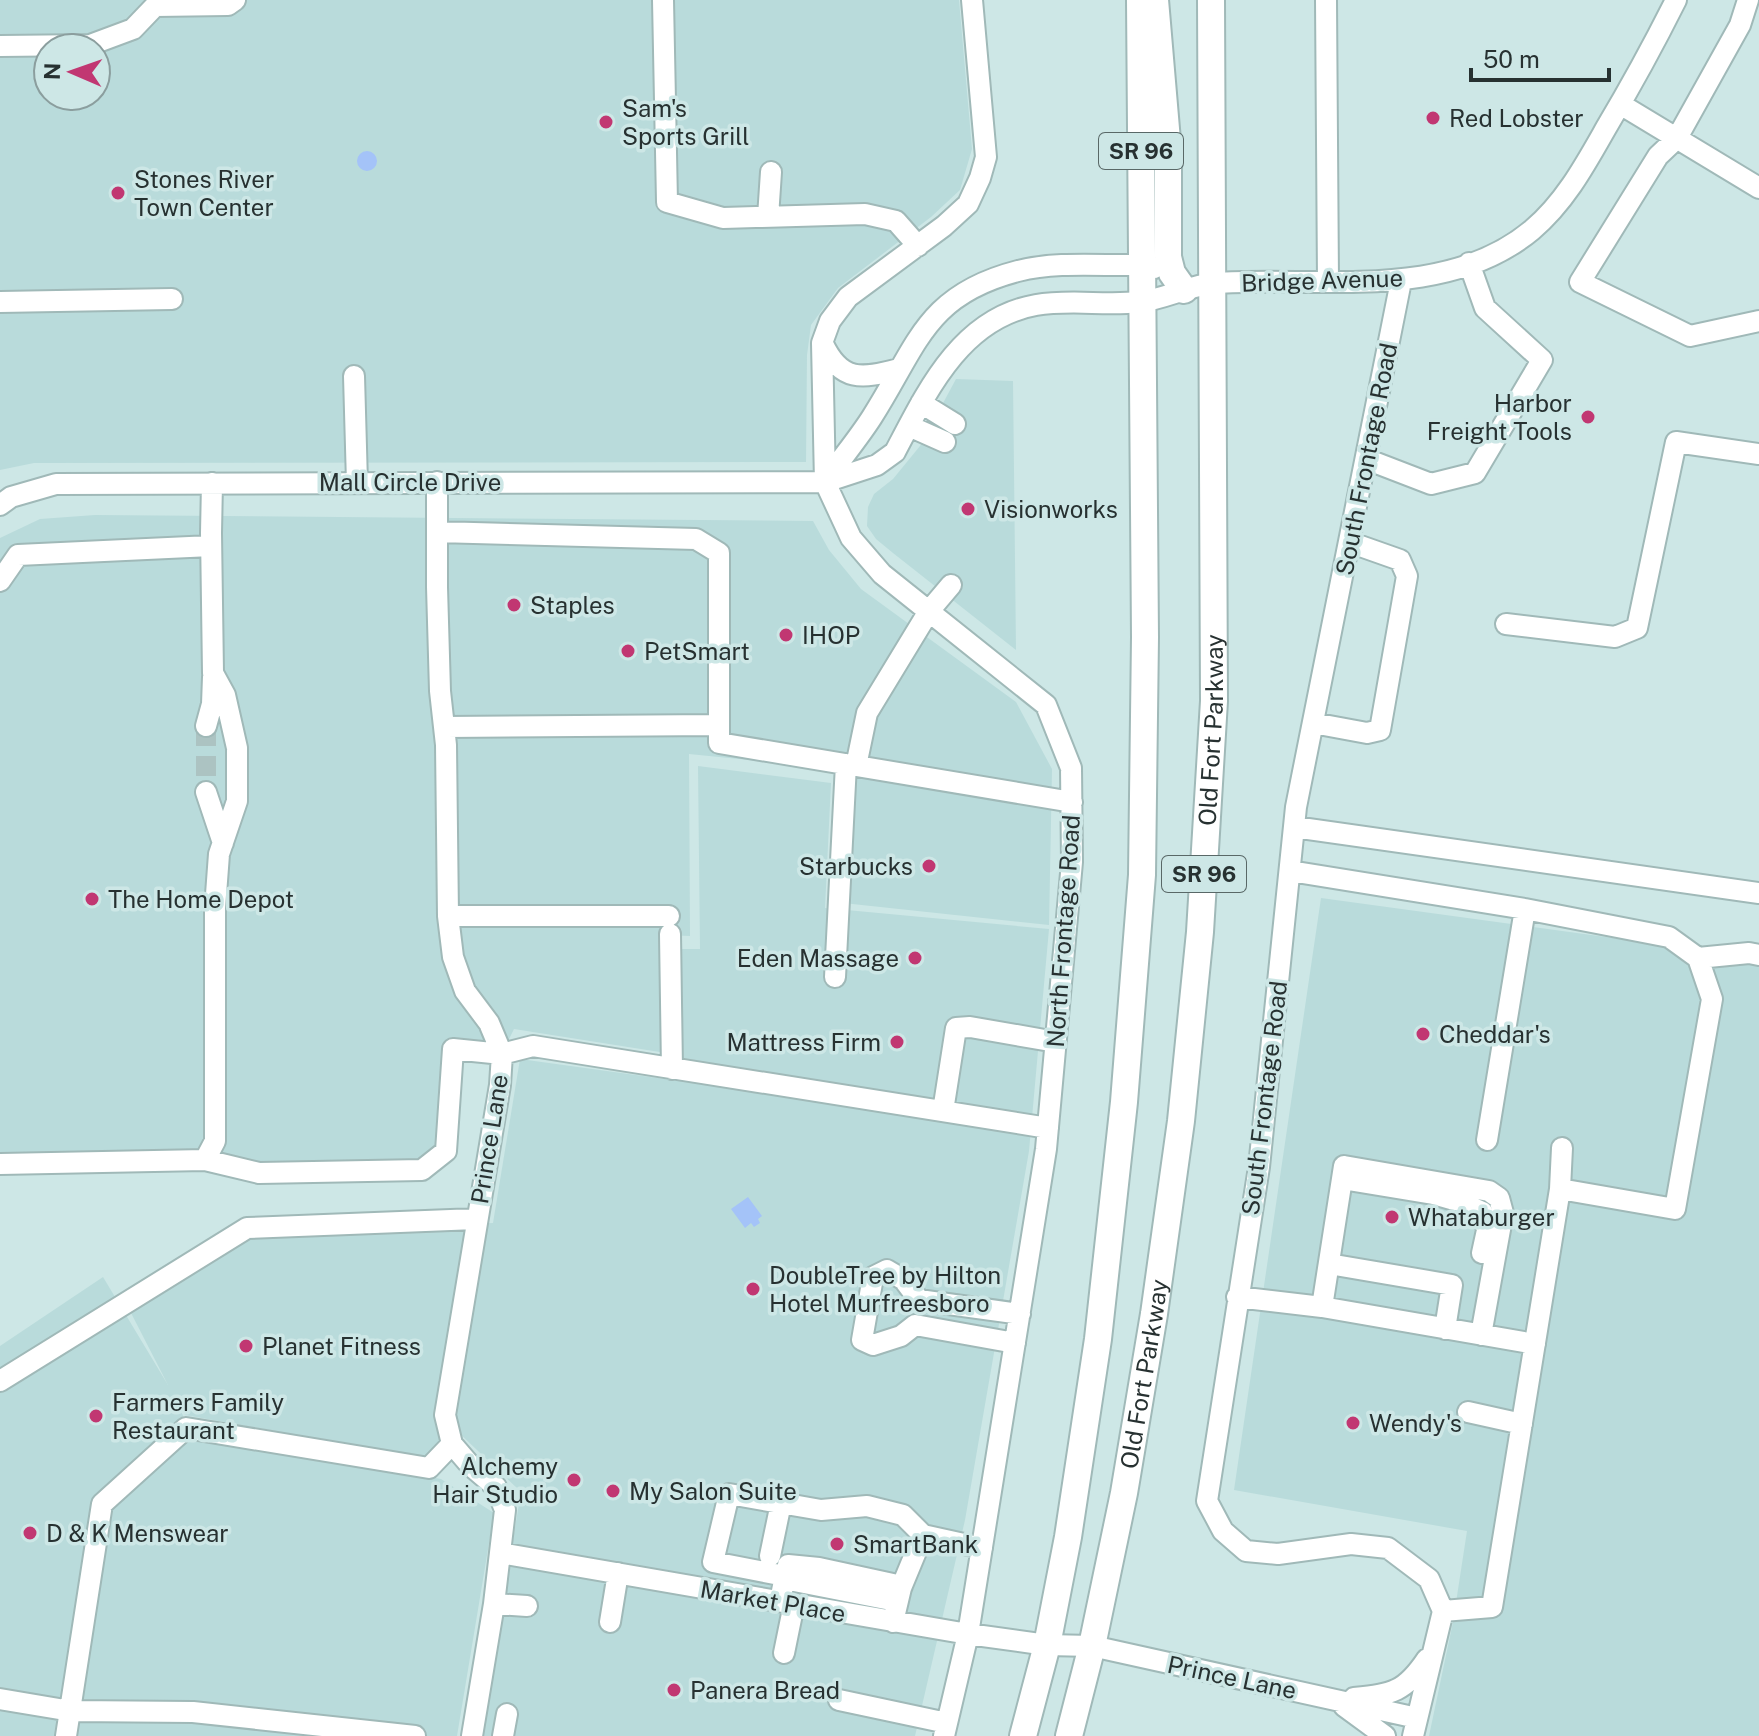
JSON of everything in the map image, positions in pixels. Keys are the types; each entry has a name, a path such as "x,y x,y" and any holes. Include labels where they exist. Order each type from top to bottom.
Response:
{"main road":[{"name":"Old Fort Parkway","path":"1023,1736 1047,1645 1068,1537 1098,1339 1124,1102 1142,875 1145,637 1140,0"},
{"path":"1155,0 1168,152 1168,257 1178,282"},
{"name":"Old Fort Parkway","path":"1069,1736 1092,1646 1124,1493 1154,1314 1181,1121 1200,932 1214,701 1211,0"}],"street":[{"path":"0,46 90,45 133,29 155,6 228,5 235,0"},
{"path":"663,0 667,202 723,218 865,214 896,221 918,246"},
{"name":"North Frontage Road","path":"945,1730 968,1634 1048,1128 1072,862 1071,768 1046,705 882,574 851,538 825,482 822,343 830,321 848,297 918,246 968,204 986,157 972,0"},
{"path":"1326,0 1328,282"},
{"name":"Bridge Avenue","path":"1213,283 1401,281 1485,258 1531,230 1570,190 1676,0"},
{"path":"1748,0 1740,25 1677,138 1658,156 1580,282 1690,336 1759,321"},
{"path":"1740,25 1759,35"},
{"path":"1620,104 1759,188"},
{"path":"768,217 771,172"},
{"path":"1366,459 1431,484 1475,473 1542,360 1485,308 1469,263"},
{"name":"Mall Circle Drive","path":"825,482 872,417 925,327 937,312 964,292 1019,270 1051,267 1141,265 1178,282 1213,283"},
{"name":"South Frontage Road","path":"1401,281 1294,827 1259,1167 1207,1501 1223,1531 1246,1551 1278,1554 1351,1544 1388,1548 1429,1579 1443,1611"},
{"name":"Mall Circle Drive","path":"0,505 11,497 56,484 825,482 887,459 895,452 942,369 981,329 998,318 1038,305 1141,302 1178,282"},
{"path":"0,302 172,299"},
{"path":"822,343 832,362 850,374 878,374 899,369"},
{"path":"354,376 357,483"},
{"path":"909,426 950,433 921,403"},
{"path":"1506,624 1615,637 1637,628 1676,442 1759,454"},
{"name":"Prince Lane","path":"437,482 448,916 453,957 465,991 489,1023 502,1054 500,1085 445,1415 452,1444"},
{"path":"206,726 212,704 213,673 212,483"},
{"path":"437,532 696,539 719,553 719,743 1072,802"},
{"path":"1313,723 1367,733 1380,730 1407,576 1400,560 1349,542"},
{"path":"0,581 18,555 211,546"},
{"path":"835,977 851,765 867,713 929,611 951,585"},
{"path":"205,1160 215,1141 215,908 219,854 237,801 237,748 225,695 213,673"},
{"path":"445,727 717,725"},
{"path":"206,792 223,843"},
{"path":"1294,827 1759,893"},
{"path":"1290,871 1525,909 1669,937 1698,958 1712,999 1675,1209 1560,1189"},
{"path":"1487,1140 1525,909"},
{"path":"448,916 670,925 672,1069"},
{"path":"1698,958 1749,953 1759,955"},
{"path":"943,1111 956,1028 970,1027 1056,1042"},
{"path":"0,1164 205,1160 259,1173 422,1170 446,1151 453,1049 502,1054 533,1046 1048,1128"},
{"path":"1415,1727 1443,1611 1492,1607 1560,1189 1562,1148"},
{"path":"1322,1307 1344,1166 1489,1191 1499,1198 1503,1213 1482,1330"},
{"path":"1342,1179 1433,1194 1482,1212 1487,1230 1472,1310 1482,1330"},
{"path":"0,1381 247,1228 476,1219"},
{"path":"1329,1264 1452,1285 1445,1329"},
{"path":"1015,1343 915,1325 901,1336 873,1345 862,1340 873,1277 887,1270 904,1280 919,1300 1020,1314"},
{"path":"1237,1297 1322,1307 1445,1329 1482,1330 1535,1344"},
{"path":"1468,1412 1522,1424"},
{"path":"66,1736 102,1504 186,1428 429,1468 452,1444 470,1465 496,1487 505,1510 494,1604 472,1736"},
{"path":"708,1588 729,1494 821,1510 867,1506 903,1515 923,1535 982,1548"},
{"path":"770,1556 781,1503"},
{"path":"893,1622 899,1594 923,1535"},
{"name":"Market Place","path":"500,1553 893,1622 1047,1645"},
{"path":"713,1562 899,1594"},
{"path":"610,1622 618,1573"},
{"path":"784,1653 785,1575"},
{"path":"494,1604 527,1606"},
{"name":"Prince Lane","path":"1047,1645 1092,1646 1334,1700 1415,1727"},
{"path":"1334,1700 1389,1694 1414,1679 1434,1649"},
{"path":"0,1699 71,1711 193,1712 415,1736"},
{"path":"839,1700 945,1730"},
{"path":"1334,1700 1385,1736"},
{"path":"503,1736 507,1714"}],"shaded area":[{"path":"0,0 959,0 972,149 960,190 931,217 838,288 811,325 807,355 806,462 34,463 0,470"},
{"path":"956,379 1013,381 1016,650 876,539 867,526 868,507 874,494 893,479 920,446"},
{"path":"95,515 813,521 829,550 861,589 1016,702 1052,769 1049,925 843,903 851,770 689,754 690,936 665,935 666,1053 514,1029 507,1043 447,1041 443,1149 419,1165 259,1169 0,1156 0,538 40,519"},
{"path":"698,766 831,783 825,908 1049,929 1029,1151 965,1520 915,1736 480,1736 521,1492 456,1430 426,1458 185,1415 180,1408 190,1434 441,1479 494,1513 457,1736 0,1736 0,1346 103,1277 168,1385 130,1311 248,1232 493,1223 520,1059 679,1081 678,949 700,949"},
{"path":"1321,898 1759,958 1759,1736 1429,1736 1453,1622 1467,1531 1234,1490"}],"water":[{"path":"363,151 371,151 377,161 371,171 363,171 357,165 357,157"},
{"path":"748,1197 762,1216 758,1219 760,1223 754,1227 751,1223 745,1228 731,1209"}],"tunnel":[{"path":"206,726 206,792"}],"place":[{"name":"Red Lobster","path":"1433,118"},
{"name":"Sam's Sports Grill","path":"606,122"},
{"name":"Stones River Town Center","path":"118,193"},
{"name":"Harbor Freight Tools","path":"1588,417"},
{"name":"Visionworks","path":"968,509"},
{"name":"Staples","path":"514,605"},
{"name":"IHOP","path":"786,635"},
{"name":"PetSmart","path":"628,651"},
{"name":"Starbucks","path":"929,866"},
{"name":"The Home Depot","path":"92,899"},
{"name":"Eden Massage","path":"915,958"},
{"name":"Cheddar's","path":"1423,1034"},
{"name":"Mattress Firm","path":"897,1042"},
{"name":"Whataburger","path":"1392,1217"},
{"name":"DoubleTree by Hilton Hotel Murfreesboro","path":"753,1289"},
{"name":"Planet Fitness","path":"246,1346"},
{"name":"Farmers Family Restaurant","path":"96,1416"},
{"name":"Wendy's","path":"1353,1423"},
{"name":"Alchemy Hair Studio","path":"574,1480"},
{"name":"My Salon Suite","path":"613,1491"},
{"name":"D & K Menswear","path":"30,1533"},
{"name":"SmartBank","path":"837,1544"},
{"name":"Panera Bread","path":"674,1690"}]}
